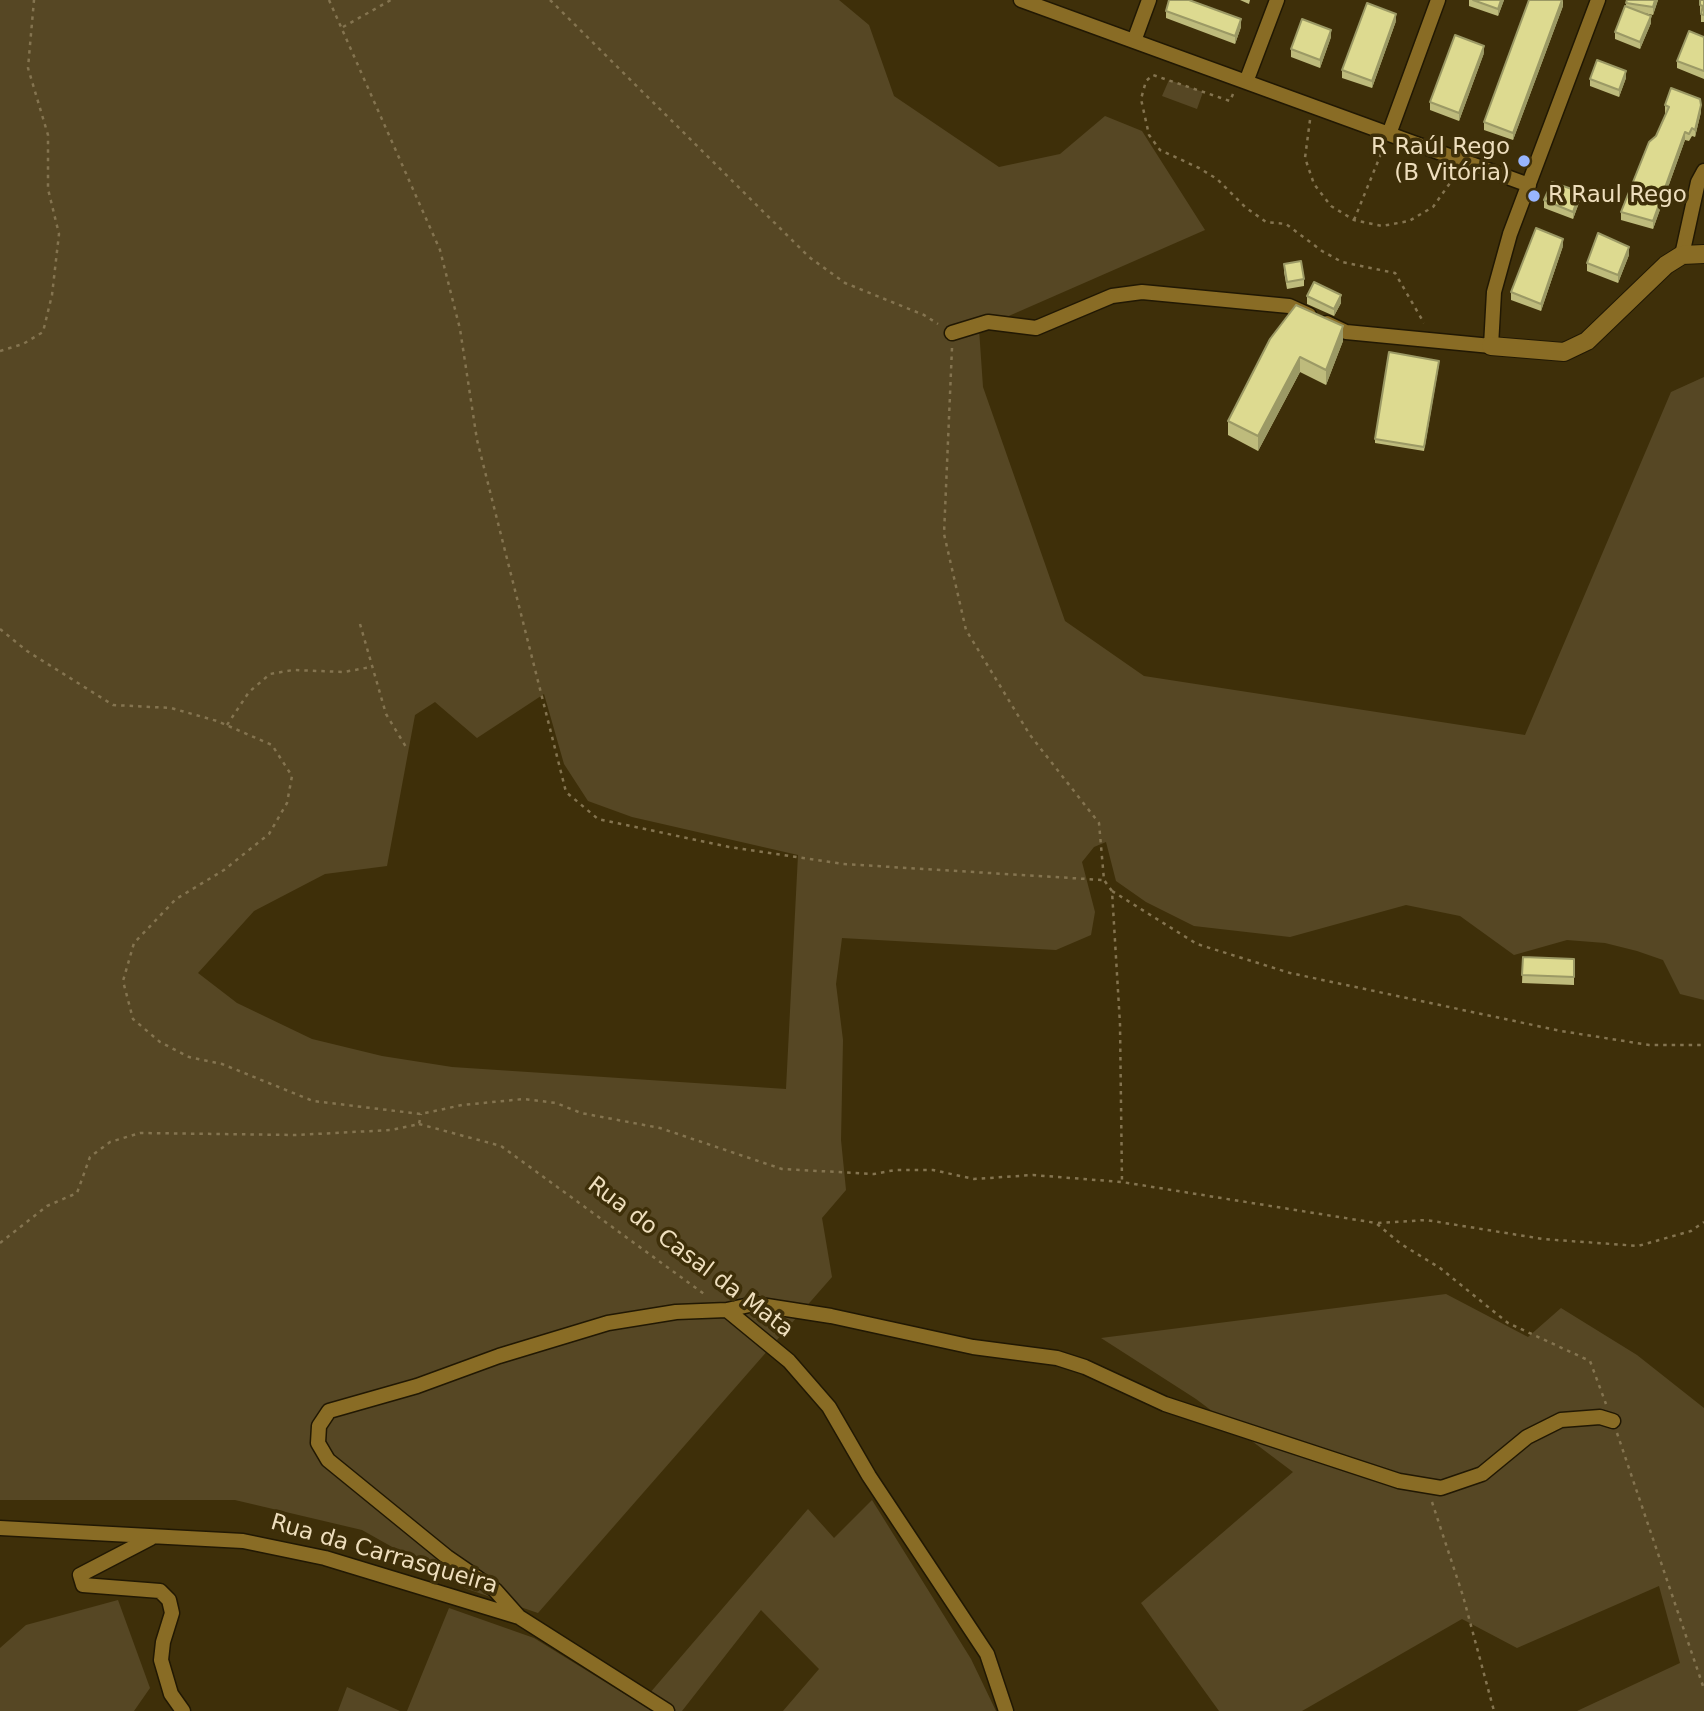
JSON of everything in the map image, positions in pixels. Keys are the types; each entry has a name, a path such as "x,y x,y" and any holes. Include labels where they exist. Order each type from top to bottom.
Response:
{"street":[{"path":"1022,0 1529,186"},
{"path":"1134,41 1149,0"},
{"path":"1242,80 1277,0"},
{"path":"1389,134 1438,0"},
{"path":"1491,346 1494,292 1510,234 1598,0"},
{"path":"1682,255 1698,182 1704,171"},
{"path":"952,333 988,322 1036,328 1112,296 1142,292 1290,306 1346,332 1564,352 1587,341 1666,265 1682,255 1704,254"},
{"path":"667,1711 519,1617 495,1590 447,1557 327,1460 318,1443 319,1426 329,1411 417,1386 499,1356 608,1323 676,1312 727,1310 754,1304 831,1316 973,1348 1057,1358 1085,1367 1165,1404 1399,1481 1426,1486 1441,1488 1482,1474 1527,1437 1562,1420 1600,1418 1613,1421"},
{"name":"Rua do Casal da Mata","path":"727,1310 789,1361 830,1407 876,1487 987,1654 1006,1711"},
{"name":"Rua da Carrasqueira","path":"0,1528 272,1545 325,1558 519,1617"},
{"path":"152,1537 79,1574 83,1585 160,1591 169,1601 172,1613 163,1642 161,1660 171,1693 183,1711"}],"path":[{"path":"0,351 23,344 43,332 52,295 59,234 48,189 48,135 28,68 34,0"},
{"path":"329,0 440,250 460,329 477,440 566,792 598,819 729,847 843,864 1104,880"},
{"path":"343,27 391,0"},
{"path":"551,0 809,257 845,283 924,315 952,333 944,534 966,630 1030,735 1100,822 1104,880 1112,891 1197,944 1290,973 1561,1031 1649,1045 1704,1045"},
{"path":"1242,80 1230,101 1153,75 1146,81 1141,99 1149,135 1160,150 1199,168 1266,222 1286,224 1332,256 1350,264 1395,273 1436,341"},
{"path":"1316,107 1305,144 1308,172 1331,206 1354,220 1368,225 1396,225 1422,215 1443,197 1461,160"},
{"path":"1354,220 1389,134"},
{"path":"360,624 370,667 386,714 406,747"},
{"path":"0,629 27,651 113,705 171,708 226,725 272,745 292,775 287,803 269,834 224,870 176,900 134,943 122,981 133,1020 160,1042 189,1057 222,1064 313,1101 421,1114 462,1105 523,1099 556,1103 582,1113 660,1128 782,1169 874,1174 895,1170 933,1170 974,1179 1033,1175 1122,1182 1376,1223 1426,1220 1543,1239 1638,1246 1691,1231 1704,1222"},
{"path":"226,725 249,692 270,674 293,670 344,672 370,667"},
{"path":"1112,891 1120,1024 1122,1182"},
{"path":"0,1244 47,1206 77,1194 90,1157 110,1142 140,1133 296,1135 391,1130 419,1124 421,1114"},
{"name":"Rua do Casal da Mata","path":"419,1124 501,1146 727,1310"},
{"path":"1376,1223 1401,1244 1440,1268 1508,1323 1590,1362 1613,1421 1704,1689"},
{"path":"1426,1486 1463,1596 1494,1711"}],"shaded area":[{"path":"0,0 839,0 869,25 894,96 999,167 1060,154 1105,116 1142,131 1205,230 979,329 983,387 1065,621 1144,676 1525,735 1671,392 1704,377 1704,1000 1680,994 1663,960 1637,951 1605,943 1567,940 1514,955 1460,916 1406,905 1290,937 1194,926 1146,902 1116,881 1106,842 1094,847 1082,862 1095,912 1091,935 1056,950 842,938 836,984 843,1040 841,1140 846,1190 822,1218 832,1277 538,1613 467,1589 362,1530 235,1500 0,1500","holes":["544,694 564,764 588,801 632,817 798,855 786,1089 452,1067 382,1056 312,1039 237,1003 198,973 254,911 325,874 387,866 415,715 435,702 477,738"]},
{"path":"1169,80 1203,92 1197,109 1162,96"},
{"path":"1446,1294 1528,1337 1561,1308 1637,1355 1704,1408 1704,1711 1577,1711 1680,1663 1659,1586 1517,1648 1462,1619 1302,1711 1219,1711 1141,1603 1293,1472 1196,1399 1101,1338"},
{"path":"872,1500 971,1659 996,1711 783,1711 819,1669 761,1610 682,1711 675,1711 649,1694 808,1509 834,1538"},
{"path":"118,1600 150,1688 134,1711 0,1711 0,1648 26,1625"},
{"path":"449,1608 534,1638 652,1711 407,1711"},
{"path":"347,1687 400,1711 338,1711"}],"building":[{"path":"1169,0 1189,0 1241,19 1235,36 1166,11"},
{"path":"1473,0 1501,0 1498,9"},
{"path":"1529,0 1562,0 1513,133 1484,122"},
{"path":"1627,0 1655,0 1653,7 1626,3"},
{"path":"1700,0 1704,0 1704,15 1701,14 1703,6 1700,5"},
{"path":"1367,3 1396,14 1372,81 1342,70"},
{"path":"1625,6 1651,16 1640,42 1615,32"},
{"path":"1302,19 1331,30 1320,60 1291,49"},
{"path":"1689,31 1704,37 1704,71 1677,61"},
{"path":"1455,35 1484,46 1459,113 1430,102"},
{"path":"1597,60 1626,71 1619,90 1590,79"},
{"path":"1671,88 1700,99 1701,105 1695,130 1692,128 1689,134 1685,132 1653,221 1621,212 1649,142 1656,136 1669,107 1665,105"},
{"path":"1552,182 1580,192 1573,212 1544,200"},
{"path":"1536,228 1563,239 1541,304 1511,292"},
{"path":"1598,233 1629,247 1618,275 1587,263"},
{"path":"1301,261 1304,279 1287,282 1284,264"},
{"path":"1314,282 1341,295 1334,309 1307,296"},
{"path":"1296,305 1343,326 1326,370 1300,357 1258,436 1228,421 1270,339"},
{"path":"1389,352 1439,361 1424,447 1375,439"},
{"path":"1523,957 1574,959 1574,977 1522,975"}],"place":[{"name":"R Raúl Rego (B Vitória)","path":"1524,161"},
{"name":"R Raul Rego","path":"1534,196"}]}
